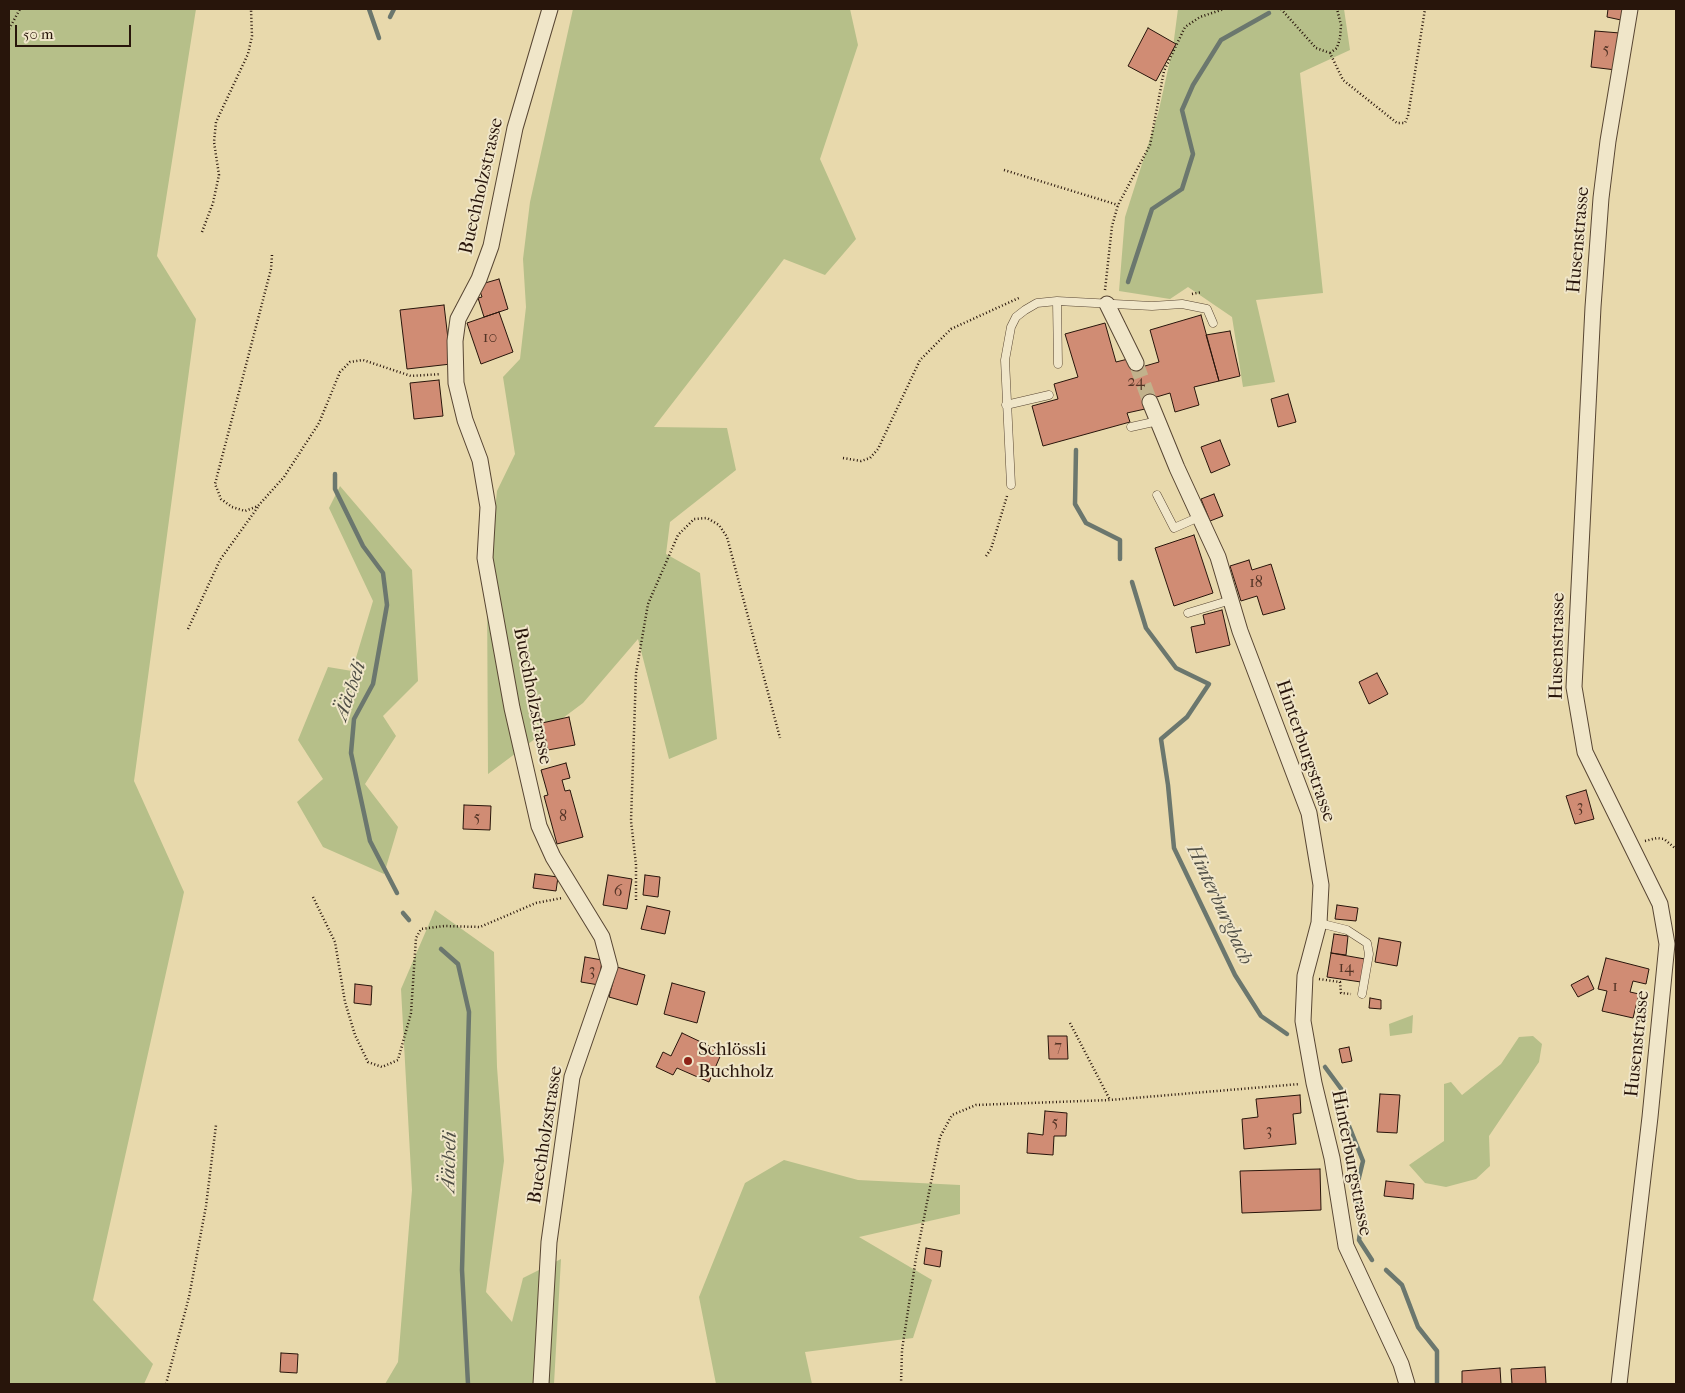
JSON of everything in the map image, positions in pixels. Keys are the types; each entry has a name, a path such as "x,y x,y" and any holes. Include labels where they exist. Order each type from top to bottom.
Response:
{"street":[{"name":"Buechholzstrasse","path":"541,1384 549,1242 572,1077 610,967 602,937 553,858 539,826 534,808 512,708 485,558 488,507 480,460 465,420 456,373 455,341 458,318 479,279 491,246 515,128 550,9"},
{"name":"Husenstrasse","path":"1619,1384 1650,1117 1667,944 1660,904 1585,752 1574,687 1592,317 1601,198 1608,141 1630,9"},
{"path":"1107,304 1136,363"},
{"name":"Hinterburgstrasse","path":"1150,402 1218,557 1240,632 1309,813 1321,885 1318,923 1305,976 1303,1022 1314,1083 1332,1158 1346,1246 1401,1364 1407,1384"}],"lane":[{"path":"1057,301 1058,364"},
{"path":"1011,485 1005,360 1010,327 1016,317 1024,310 1037,302 1057,301 1152,306 1182,304 1207,309 1213,323"},
{"path":"1006,405 1049,395"},
{"path":"1132,427 1158,421"},
{"path":"1156,495 1174,528 1199,517"},
{"path":"1188,613 1231,600"},
{"path":"1318,923 1347,930 1367,942 1369,954 1362,994"}],"path":[{"path":"9,29 20,9"},
{"path":"202,232 214,202 219,175 214,142 216,122 248,54 252,36 251,9"},
{"path":"1107,304 1104,284 1106,265 1118,205 1150,146 1164,71 1185,27 1200,17 1224,9"},
{"path":"1281,9 1316,48 1330,52 1337,48 1340,38 1341,25 1337,9"},
{"path":"1330,52 1343,80 1397,123 1405,123 1408,116 1425,9"},
{"path":"1004,170 1118,205"},
{"path":"258,506 245,511 232,508 220,499 215,484 270,269 272,254"},
{"path":"843,458 861,460 870,458 878,449 920,360 951,329 974,317 1007,306 1023,296"},
{"path":"188,629 220,560 258,506 284,477 319,423 340,372 350,362 363,360 411,376 456,373"},
{"path":"986,556 991,549 1011,485"},
{"path":"636,900 636,864 631,821 636,673 648,604 678,535 694,519 708,518 719,524 726,537 780,738"},
{"path":"1632,846 1656,838 1664,839 1676,849"},
{"path":"313,897 335,942 345,1002 355,1034 368,1062 382,1067 398,1060 411,1013 416,938 420,929 444,926 480,927 536,903 577,896"},
{"path":"1305,976 1340,982 1340,989"},
{"path":"1070,1023 1110,1100"},
{"path":"902,1384 902,1350 918,1249 940,1137 952,1115 976,1105 1110,1100 1314,1083"},
{"path":"166,1384 188,1297 206,1206 216,1125"}],"green space":[{"path":"9,9 196,9 157,256 196,319 134,781 184,892 93,1300 153,1364 144,1384 9,1384"},
{"path":"573,9 850,9 858,45 820,159 856,239 825,275 784,259 654,427 727,428 736,470 670,522 666,554 700,573 717,739 669,759 638,639 583,703 488,774 487,584 497,491 515,454 503,377 520,359 526,307 523,259 530,202"},
{"path":"1178,9 1344,9 1350,50 1300,73 1323,293 1256,300 1275,382 1243,387 1232,317 1188,287 1170,299 1119,291 1125,217 1158,114 1173,47"},
{"path":"340,486 412,570 418,681 383,716 396,736 365,784 398,827 384,874 323,847 297,802 323,779 298,740 328,667 352,671 373,601 329,508"},
{"path":"435,910 494,952 497,1067 504,1161 486,1292 512,1322 523,1278 561,1259 554,1384 385,1384 398,1362 412,1190 401,989"},
{"path":"1413,1015 1412,1033 1390,1036 1389,1024"},
{"path":"1533,1036 1542,1044 1539,1062 1489,1136 1490,1166 1476,1179 1446,1187 1425,1183 1409,1165 1444,1141 1444,1084 1451,1082 1462,1095 1501,1064 1519,1037"},
{"path":"784,1160 858,1180 960,1185 960,1214 859,1237 932,1280 913,1338 805,1352 812,1384 716,1384 699,1297 745,1183"}],"building":[{"path":"1608,9 1623,9 1621,20 1607,17"},
{"path":"1148,28 1176,44 1156,81 1128,66"},
{"path":"1595,31 1620,33 1616,70 1591,67"},
{"path":"499,279 508,309 484,317 478,298 482,297 478,285"},
{"path":"444,305 451,364 407,369 400,310"},
{"path":"499,312 513,352 481,364 467,323"},
{"path":"1201,315 1219,381 1194,387 1199,405 1175,412 1170,393 1143,401 1145,409 1127,413 1130,422 1043,446 1032,406 1058,399 1054,384 1078,377 1065,334 1105,323 1116,362 1128,359 1131,370 1159,362 1150,330"},
{"path":"1230,331 1240,376 1219,381 1206,335"},
{"path":"439,380 443,416 414,419 410,383"},
{"path":"1288,394 1296,422 1278,427 1271,399"},
{"path":"1220,440 1230,465 1211,473 1201,447"},
{"path":"1214,494 1223,516 1210,521 1201,499"},
{"path":"1194,535 1213,593 1174,606 1155,548"},
{"path":"1249,560 1252,570 1271,564 1285,609 1263,615 1257,596 1241,601 1230,566"},
{"path":"1222,610 1230,645 1196,653 1191,627 1205,624 1203,615"},
{"path":"1377,673 1388,694 1369,704 1359,682"},
{"path":"569,717 575,745 548,750 542,723"},
{"path":"566,763 570,778 562,780 565,791 570,790 583,837 557,844 544,796 548,795 541,770"},
{"path":"1586,790 1594,819 1575,824 1566,796"},
{"path":"464,805 491,806 490,830 463,829"},
{"path":"535,874 558,877 556,891 533,888"},
{"path":"608,875 632,879 627,909 603,905"},
{"path":"645,875 660,877 658,897 643,895"},
{"path":"1337,905 1358,908 1356,921 1335,919"},
{"path":"647,906 670,911 665,934 641,929"},
{"path":"1334,934 1348,936 1346,955 1331,953"},
{"path":"1379,938 1401,942 1397,966 1375,962"},
{"path":"1331,953 1365,959 1361,982 1327,977"},
{"path":"585,957 602,960 599,985 581,982"},
{"path":"1606,958 1649,969 1646,984 1633,981 1630,992 1639,994 1633,1018 1602,1011 1607,991 1598,989"},
{"path":"617,967 645,975 637,1005 609,997"},
{"path":"1588,976 1594,989 1578,997 1571,985"},
{"path":"672,983 705,992 697,1023 664,1014"},
{"path":"355,984 372,986 371,1005 354,1003"},
{"path":"1370,998 1381,1000 1381,1009 1369,1008"},
{"name":"Schlössli Buchholz","path":"682,1033 722,1052 709,1082 677,1068 673,1075 656,1067 663,1052 671,1056"},
{"path":"1048,1036 1067,1036 1068,1059 1049,1059"},
{"path":"1349,1047 1352,1061 1342,1063 1339,1049"},
{"path":"1380,1094 1400,1095 1397,1133 1377,1132"},
{"path":"1300,1095 1301,1113 1293,1114 1296,1144 1244,1149 1242,1119 1258,1117 1256,1099"},
{"path":"1045,1111 1067,1113 1066,1136 1054,1136 1053,1155 1027,1153 1028,1133 1043,1135"},
{"path":"1320,1169 1321,1210 1242,1213 1240,1171"},
{"path":"1386,1181 1414,1184 1413,1199 1384,1196"},
{"path":"926,1248 942,1251 940,1267 924,1264"},
{"path":"281,1353 298,1354 297,1373 280,1372"},
{"path":"1545,1367 1546,1384 1512,1384 1511,1369"},
{"path":"1500,1368 1501,1384 1462,1384 1462,1371"}],"waterway":[{"path":"369,9 379,38"},
{"path":"390,17 394,9"},
{"name":"Hinterburgbach","path":"1128,282 1152,209 1182,189 1193,154 1182,110 1193,85 1221,40 1269,13"},
{"name":"Hinterburgbach","path":"1076,450 1075,504 1086,523 1120,540 1120,559"},
{"name":"Äächeli","path":"335,474 335,489 363,546 383,573 387,605 373,684 354,719 351,753 370,841 397,893"},
{"name":"Hinterburgbach","path":"1132,582 1146,628 1176,668 1209,684 1187,717 1161,739 1168,785 1174,848 1235,975 1261,1016 1287,1034"},
{"name":"Äächeli","path":"403,913 409,920"},
{"name":"Äächeli","path":"441,949 458,964 469,1012 462,1270 468,1384"},
{"name":"Hinterburgbach","path":"1325,1067 1342,1090 1339,1107"},
{"name":"Hinterburgbach","path":"1349,1126 1363,1161 1354,1198 1363,1212 1359,1240 1372,1260"},
{"name":"Hinterburgbach","path":"1386,1270 1402,1285 1418,1327 1437,1351 1437,1384"}],"tunnel":[{"path":"1136,363 1150,402"}],"place":[{"name":"Schlössli Buchholz","path":"688,1061"}]}
